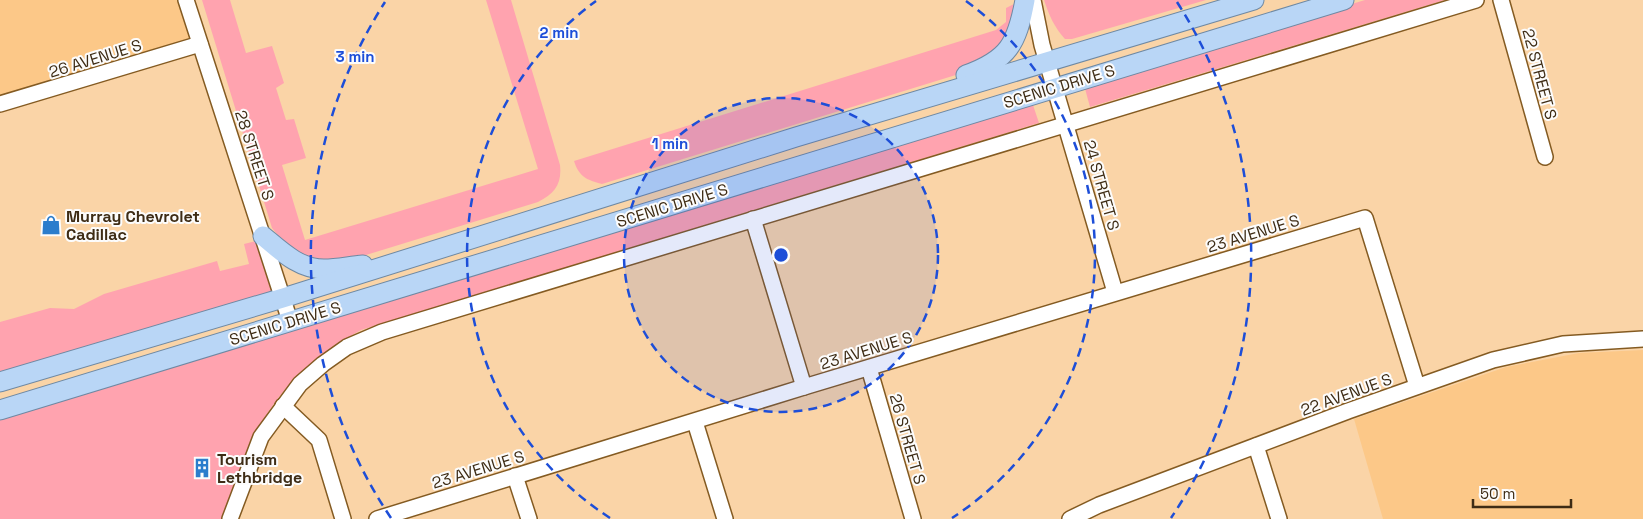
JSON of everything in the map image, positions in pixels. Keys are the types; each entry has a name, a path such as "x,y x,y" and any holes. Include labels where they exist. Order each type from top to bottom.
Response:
{"main road":[{"path":"796,137 988,67 1000,59 1017,37 1025,0"},
{"name":"SCENIC DRIVE S","path":"0,381 283,298 796,137 1254,0"},
{"name":"SCENIC DRIVE S","path":"0,410 1344,0"},
{"path":"263,236 288,256 314,268 394,264"}],"street":[{"name":"28 STREET S","path":"186,0 290,321"},
{"name":"24 STREET S","path":"1033,0 1055,88 1115,292"},
{"path":"230,519 261,437 300,384 347,347 382,332 1476,0"},
{"name":"22 STREET S","path":"1501,0 1545,156"},
{"name":"26 AVENUE S","path":"0,104 200,44"},
{"name":"23 AVENUE S","path":"377,519 1115,292 1365,218 1417,386"},
{"path":"753,219 804,387"},
{"name":"22 AVENUE S","path":"1070,519 1099,505 1417,386 1493,360 1563,344 1643,339"},
{"name":"26 STREET S","path":"869,368 913,519"},
{"path":"283,406 319,440 343,519"},
{"path":"695,422 725,519"},
{"path":"1256,446 1279,519"},
{"path":"515,476 528,519"}],"shaded area":[{"path":"0,0 186,0 200,44 0,104"},
{"path":"202,0 230,0 246,53 272,46 284,83 276,88 286,120 294,119 306,158 282,165 305,240 538,169 486,0 511,0 560,165 560,178 556,187 549,195 538,202 353,259 317,263 289,249 272,228"},
{"path":"1044,0 1206,0 1072,39 1065,39 1052,21"},
{"path":"1365,0 1445,0 1090,107 1084,85"},
{"path":"1016,3 1014,25 1008,44 994,58 972,70 602,184 584,177 578,171 574,161 996,30 1006,22 1006,8"},
{"path":"1032,102 1039,123 361,330 314,362 299,375 274,403 255,436 227,519 0,519 0,420"},
{"path":"264,239 283,298 0,380 0,322 50,308 74,309 104,294 217,261 220,271 249,264 244,244"},
{"path":"1643,350 1643,519 1383,519 1354,419 1506,367 1579,353"}],"place":[{"name":"Murray Chevrolet Cadillac","path":"51,225"},
{"name":"Tourism Lethbridge","path":"202,468"}]}
